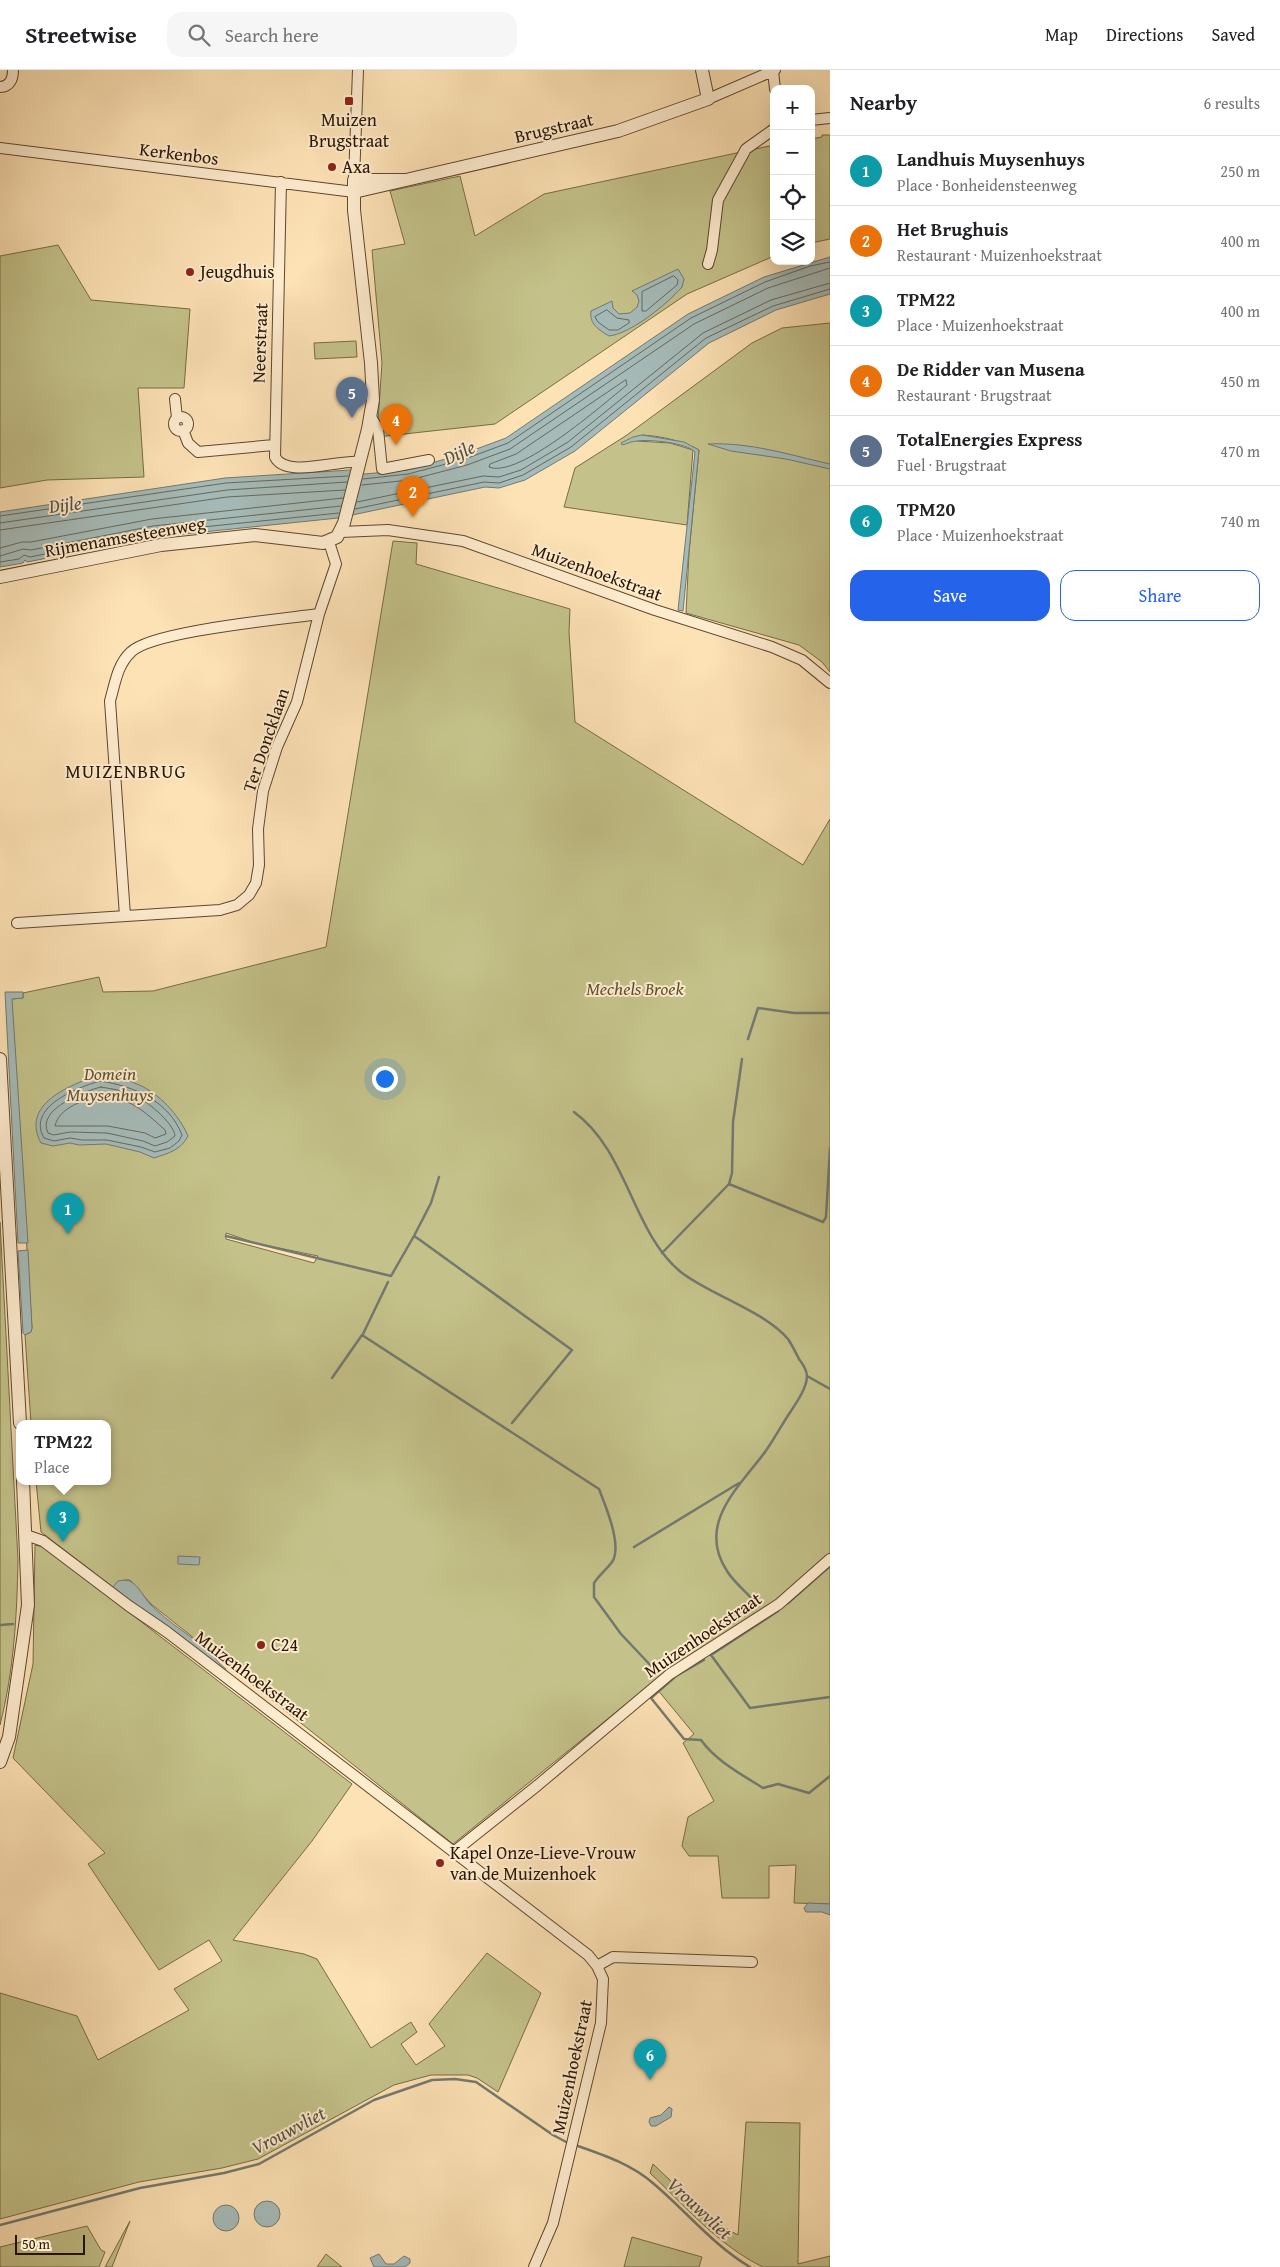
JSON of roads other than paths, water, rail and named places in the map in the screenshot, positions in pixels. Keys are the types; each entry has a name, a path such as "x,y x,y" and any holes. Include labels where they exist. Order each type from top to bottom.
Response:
{"street":[{"path":"0,87 5,87 11,82 13,70"},
{"path":"329,542 343,527 371,417 372,372 354,186 358,70"},
{"path":"702,70 708,99 774,70 775,85"},
{"name":"Brugstraat","path":"354,186 404,180 618,132 708,99"},
{"path":"815,120 830,118"},
{"path":"708,264 712,250 718,200 746,149 773,130"},
{"name":"Kerkenbos","path":"0,148 281,182 354,186"},
{"name":"Neerstraat","path":"281,182 274,445 278,461 287,467 334,465 351,461 359,464"},
{"path":"175,399 177,418 182,417 187,421 187,427 183,430 188,443 198,452 274,445"},
{"path":"371,417 378,429 382,469 429,460"},
{"name":"Muizenhoekstraat","path":"343,527 421,533 463,541 655,610 772,647 802,660 830,683"},
{"name":"Rijmenamsesteenweg","path":"0,577 170,544 255,535 318,543 329,542"},
{"name":"Ter Doncklaan","path":"17,923 220,910 237,905 249,895 256,883 259,865 258,829 263,791 277,747 298,702 319,614 336,564 329,542"},
{"path":"126,916 110,701 118,671 131,651 150,641 227,626 319,614"},
{"path":"0,1059 20,1420"},
{"path":"0,1762 9,1738 28,1606 23,1485"},
{"name":"Muizenhoekstraat","path":"26,1535 43,1541 129,1606 167,1632 455,1851 588,1955 597,1966 603,1979 604,1988 600,2023 553,2223 534,2267"},
{"name":"Muizenhoekstraat","path":"455,1851 552,1774 670,1674 779,1604 830,1559"},
{"path":"597,1966 613,1956 752,1962"}],"water":[{"name":"Dijle","path":"830,257 830,294 776,310 709,343 575,451 525,480 499,488 485,487 338,518 155,537 27,562 25,560 23,563 0,567 0,512 225,478 350,470 365,474 407,470 463,454 506,438 688,314 764,277 804,265 815,265 815,262"},
{"path":"678,269 684,279 682,287 658,310 638,324 628,330 609,336 598,329 593,323 591,311 612,301 613,308 619,314 630,313 637,307 639,301 637,295 632,291"},
{"path":"642,435 684,442 699,450 683,611 678,610 695,452 684,446 659,441 635,441 622,445 621,443"},
{"path":"708,444 739,445 770,450 830,464 830,469 786,459 731,451"},
{"path":"5,992 23,992 23,998 12,999 28,1243 18,1243"},
{"path":"99,1075 133,1082 153,1093 174,1113 184,1128 188,1136 182,1145 154,1158 140,1152 106,1144 79,1145 70,1143 53,1146 41,1143 36,1129 37,1117 42,1107 62,1091"},
{"path":"28,1250 32,1328 31,1332 25,1335 23,1333 18,1251"},
{"path":"178,1556 200,1557 199,1565 178,1564"},
{"path":"125,1580 133,1583 150,1604 164,1617 212,1653 226,1669 224,1672 113,1587 118,1581"},
{"path":"808,1903 830,1904 830,1915 822,1912 806,1912 804,1908"},
{"path":"669,2107 672,2109 671,2117 656,2126 651,2126 650,2118 661,2115"},
{"path":"267,2201 276,2205 280,2214 276,2223 267,2227 258,2223 254,2214 258,2205"},
{"path":"226,2205 235,2209 239,2218 235,2227 226,2231 217,2227 213,2218 217,2209"},
{"path":"379,2254 386,2264 394,2264 404,2256 410,2259 410,2263 405,2267 374,2267 370,2258"}],"waterway":[{"path":"748,1039 758,1008 794,1013 830,1013"},
{"path":"729,1184 732,1173 733,1122 742,1059"},
{"path":"574,1112 592,1129 607,1148 652,1237 666,1257 682,1273 694,1281 752,1312 778,1329 788,1339 806,1371 805,1386 800,1397 768,1448 733,1493 719,1522 716,1538 719,1554 729,1575 752,1599"},
{"path":"662,1253 729,1184 823,1222 826,1217 830,1148"},
{"path":"414,1236 431,1203 439,1177"},
{"path":"226,1236 391,1276 414,1236 572,1350 512,1423"},
{"path":"363,1334 388,1282"},
{"path":"332,1378 362,1335 599,1489 612,1525 615,1555 612,1562 594,1583 594,1597 621,1634 654,1669"},
{"path":"807,1376 830,1389"},
{"path":"634,1547 739,1483"},
{"path":"788,1603 830,1566"},
{"path":"778,1611 711,1655 750,1708 830,1697"},
{"path":"0,1625 13,1624"},
{"path":"704,1660 676,1676 651,1698 684,1739 701,1740 721,1761 763,1788 778,1784 809,1793 830,1776"},
{"name":"Vrouwvliet","path":"0,2225 140,2188 224,2173 259,2164 374,2100 432,2080 455,2079 476,2082 553,2135 570,2144"},
{"name":"Vrouwvliet","path":"575,2145 617,2161 645,2177 724,2249 750,2267"}],"place":[{"name":"Muizen Brugstraat","path":"349,101"},
{"name":"Axa","path":"332,167"},
{"name":"Jeugdhuis","path":"190,272"},
{"name":"TotalEnergies Express","path":"352,418"},
{"name":"De Ridder van Musena","path":"396,445"},
{"name":"Het Brughuis","path":"413,517"},
{"name":"Landhuis Muysenhuys","path":"68,1234"},
{"name":"TPM22","path":"63,1542"},
{"name":"C24","path":"261,1645"},
{"name":"Kapel Onze-Lieve-Vrouw van de Muizenhoek","path":"440,1863"},
{"name":"TPM20","path":"650,2080"}],"district":[{"name":"MUIZENBRUG","path":"126,771"}],"park label":[{"name":"Mechels Broek","path":"635,989"},
{"name":"Domein Muysenhuys","path":"110,1084"}]}
